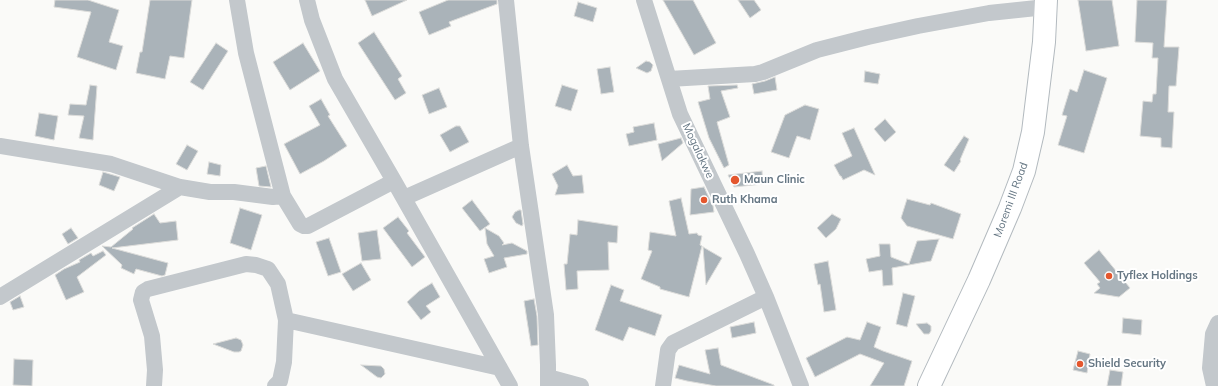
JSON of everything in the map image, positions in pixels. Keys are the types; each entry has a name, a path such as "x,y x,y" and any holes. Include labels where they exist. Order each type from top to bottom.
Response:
{"street":[{"path":"237,0 246,53 284,196 300,224 308,226 394,182"},
{"path":"307,0 312,20 335,79 510,386"},
{"path":"506,0 521,146 546,315 548,381 581,386"},
{"name":"Mogalakwe","path":"644,0 680,114 747,254 766,297 801,386"},
{"path":"669,79 755,74 817,50 868,37 918,26 1046,4"},
{"name":"Moremi III Road","path":"929,386 980,280 1024,171 1033,132 1044,42 1046,4"},
{"path":"0,146 111,164 180,187 210,192 234,192 274,197 284,196"},
{"path":"404,198 521,146"},
{"path":"0,297 180,187"},
{"path":"154,386 155,370 152,336 141,300 143,292 148,289 246,264 256,265 268,269 278,284 286,320 284,362 280,381 275,386"},
{"path":"663,386 668,350 673,343 766,297"},
{"path":"286,320 500,368"},
{"path":"1214,386 1210,368 1213,334 1218,323"}],"building":[{"path":"55,0 88,0 119,10 109,42 123,46 116,70 77,57 91,12 54,7"},
{"path":"150,0 192,0 184,58 170,56 165,79 136,73 140,52 142,52"},
{"path":"365,0 407,0 372,16"},
{"path":"448,0 497,0 497,4 449,22 451,26 429,35 419,12"},
{"path":"663,0 693,0 716,43 694,55"},
{"path":"738,0 754,0 761,10 750,18"},
{"path":"1078,0 1112,0 1119,46 1086,51"},
{"path":"1137,0 1167,0 1164,47 1179,47 1176,86 1169,86 1168,112 1174,112 1172,148 1161,147 1161,138 1140,136 1143,101 1152,102 1153,94 1156,94 1158,58 1152,58 1153,43 1135,42"},
{"path":"578,2 597,8 593,22 574,16"},
{"path":"374,32 402,76 398,79 406,93 395,100 358,43"},
{"path":"216,43 228,51 203,90 190,82"},
{"path":"303,43 320,71 290,90 273,62"},
{"path":"646,61 653,65 651,71 647,73 636,68"},
{"path":"610,67 614,92 601,94 597,69"},
{"path":"1084,70 1107,78 1084,153 1058,145 1067,116 1062,115 1070,89 1077,92"},
{"path":"865,71 880,74 878,84 864,82"},
{"path":"775,77 777,90 754,94 752,84"},
{"path":"90,85 97,86 93,140 79,138 84,116 68,115 70,104 86,105"},
{"path":"562,85 578,90 571,111 555,106"},
{"path":"737,85 738,88 721,91 730,117 717,122 729,165 724,168 709,138 698,102 710,99 708,86"},
{"path":"439,88 447,107 429,114 422,95"},
{"path":"321,99 330,115 328,116 347,146 300,174 284,144 320,125 309,106"},
{"path":"805,105 819,109 810,140 797,136 789,158 771,152 785,115"},
{"path":"39,113 58,116 54,140 35,136"},
{"path":"885,119 896,132 885,142 874,129"},
{"path":"654,123 657,140 629,146 626,134 634,132 633,127"},
{"path":"456,126 460,126 469,142 450,152 440,135"},
{"path":"854,128 875,175 864,170 843,180 834,165 852,156 842,133"},
{"path":"964,136 969,139 960,160 961,161 954,172 944,165"},
{"path":"681,138 683,143 662,161 658,144"},
{"path":"187,145 198,151 187,170 176,164"},
{"path":"209,162 221,165 220,176 207,174"},
{"path":"567,165 573,176 582,175 584,193 555,195 558,186 552,174"},
{"path":"266,166 271,187 259,186 256,168"},
{"path":"762,171 763,184 734,187 728,175"},
{"path":"103,172 120,177 114,191 99,185"},
{"name":"Ruth Khama","path":"704,187 713,206 714,212 690,215 691,189"},
{"path":"681,198 689,234 697,233 698,235 702,236 700,245 702,246 689,297 660,289 660,287 641,279 652,251 648,250 650,232 676,236 669,201"},
{"path":"907,199 930,205 931,203 961,214 953,239 907,226 901,218"},
{"path":"472,200 490,224 480,231 462,208"},
{"path":"240,208 262,215 251,250 230,243"},
{"path":"521,210 522,226 516,223 512,217 515,212"},
{"path":"154,214 160,223 176,221 178,240 112,248 168,263 165,275 162,276 136,269 134,274 121,268 122,265 102,246 111,247 133,229 132,228"},
{"path":"832,214 841,219 836,229 826,238 817,228"},
{"path":"398,217 409,231 407,233 425,257 412,267 383,228"},
{"path":"578,220 618,226 617,243 608,242 609,270 577,271 578,289 566,290 564,264 567,264 570,234 577,235"},
{"path":"71,228 78,238 68,244 62,234"},
{"path":"485,228 499,236 504,243 502,245 512,243 527,251 527,254 504,258 507,267 489,273 484,259 494,256 487,244"},
{"path":"377,230 381,259 362,261 358,233"},
{"path":"329,238 341,272 328,276 316,242"},
{"path":"939,239 931,261 892,268 893,285 883,286 882,270 869,272 866,259 880,256 879,244 890,244 891,257 909,264 917,241"},
{"path":"703,247 722,258 706,285"},
{"path":"1099,250 1130,288 1119,297 1094,293 1100,288 1097,284 1100,282 1084,263"},
{"path":"103,251 106,255 77,277 84,292 66,300 55,275 80,262 79,260 91,253 93,256"},
{"path":"828,261 836,310 824,312 820,284 818,285 814,264"},
{"path":"361,263 371,280 353,291 342,274"},
{"path":"432,283 440,297 426,306 431,312 421,320 407,302 419,291"},
{"path":"611,285 624,290 620,301 662,315 655,336 629,327 623,341 595,330"},
{"path":"903,293 915,296 907,327 896,324"},
{"path":"20,296 24,307 13,310 10,302"},
{"path":"534,299 537,316 538,345 531,346 524,301"},
{"path":"1123,318 1142,320 1141,335 1122,333"},
{"path":"754,322 756,333 732,338 730,327"},
{"path":"867,322 881,327 874,347 912,361 904,386 870,386 884,363 860,354 815,377 806,358 847,337 860,340"},
{"path":"927,323 931,326 931,331 929,334 924,334 916,324"},
{"path":"236,338 241,340 243,345 241,351 239,352 234,352 213,344"},
{"path":"718,348 721,365 774,386 716,386 675,378 679,365 710,374 705,350"},
{"path":"1078,351 1090,354 1087,373 1073,370"},
{"path":"14,359 33,360 32,386 13,385"},
{"path":"361,365 381,366 384,369 385,374 381,378 377,377"},
{"path":"1110,370 1123,372 1121,386 1107,386"}],"place":[{"name":"Maun Clinic","path":"735,180"},
{"name":"Ruth Khama","path":"704,200"},
{"name":"Tyflex Holdings","path":"1109,276"},
{"name":"Shield Security","path":"1080,364"}]}
